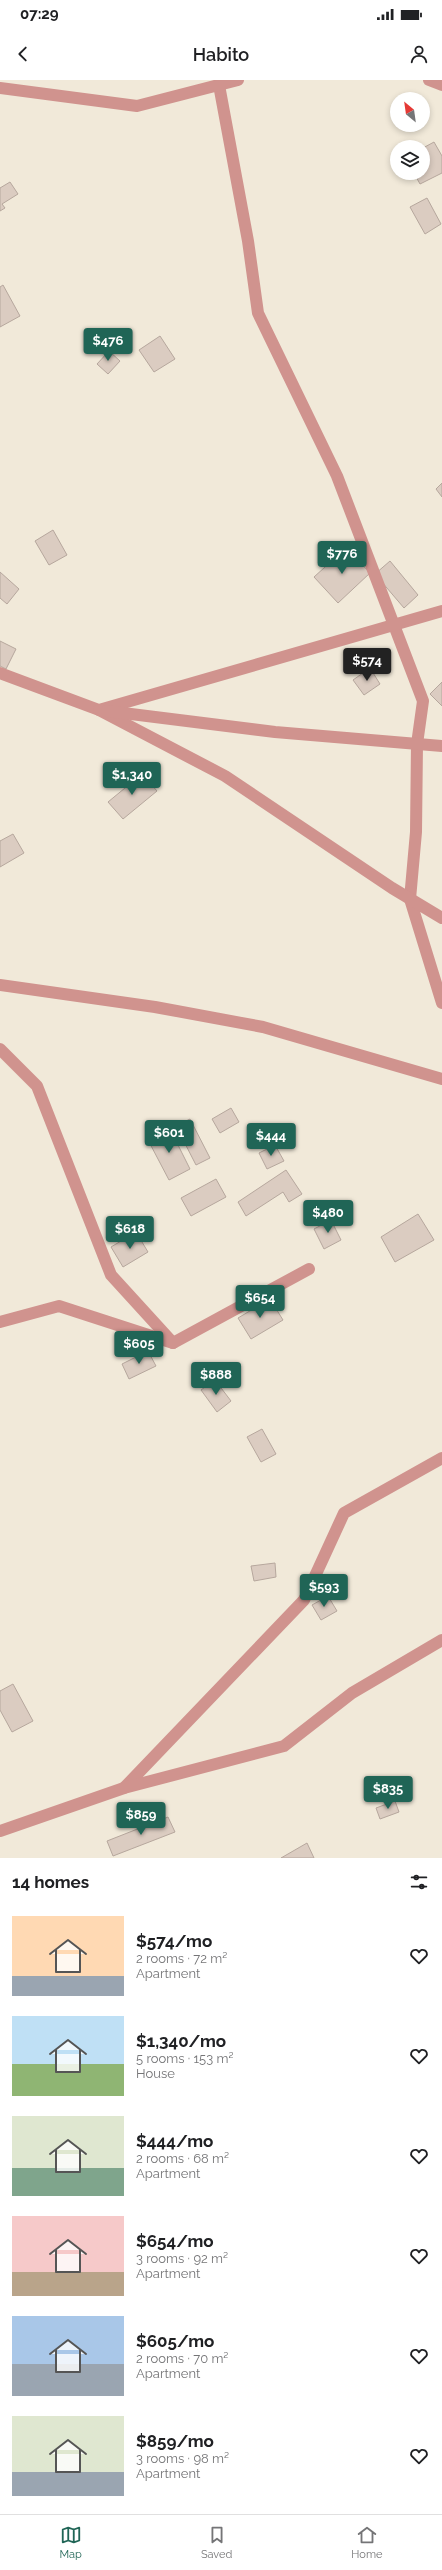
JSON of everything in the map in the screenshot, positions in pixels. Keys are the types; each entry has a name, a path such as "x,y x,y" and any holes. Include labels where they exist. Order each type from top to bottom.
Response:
{"street":[{"path":"0,88 137,106 238,80"},
{"path":"429,80 442,85"},
{"path":"219,85 248,241 258,313 337,476 423,701 417,744 416,832 410,899 442,1003"},
{"path":"99,710 395,626 442,611"},
{"path":"0,673 99,710 225,776 410,899 442,918"},
{"path":"99,710 275,732 442,746"},
{"path":"0,985 155,1007 263,1027 442,1079"},
{"path":"0,1049 37,1086 111,1275 173,1343"},
{"path":"0,1322 60,1306 173,1343 309,1269"},
{"path":"124,1788 304,1600 344,1513 442,1458"},
{"path":"0,1830 124,1788 284,1746 352,1693 442,1640"}],"building":[{"path":"434,142 442,156 442,173 430,179 430,144"},
{"path":"418,180 428,180 420,184"},
{"path":"10,182 18,194 2,204 5,208 0,211 0,188"},
{"path":"427,198 441,224 425,234 410,207"},
{"path":"3,285 20,316 0,327 0,287"},
{"path":"160,336 175,359 154,372 139,350"},
{"path":"109,351 120,361 108,374 97,364"},
{"path":"442,483 442,497 436,489"},
{"path":"53,530 67,555 49,565 35,541"},
{"path":"346,548 370,573 338,603 314,577"},
{"path":"390,561 418,595 404,608 375,574"},
{"path":"0,572 19,589 7,604 0,598"},
{"path":"0,641 16,649 6,669 0,666"},
{"path":"370,668 380,684 364,695 353,680"},
{"path":"442,682 442,706 430,694"},
{"path":"142,774 157,791 123,819 108,802"},
{"path":"13,834 24,853 0,867 0,841"},
{"path":"231,1108 239,1122 220,1133 212,1119"},
{"path":"190,1119 210,1158 196,1165 176,1126"},
{"path":"170,1129 190,1169 169,1180 148,1140"},
{"path":"275,1145 284,1161 267,1169 259,1153"},
{"path":"286,1170 302,1194 289,1202 283,1192 246,1216 238,1202"},
{"path":"216,1179 226,1197 191,1216 181,1198"},
{"path":"418,1214 434,1240 395,1262 381,1237"},
{"path":"331,1220 341,1240 324,1249 314,1229"},
{"path":"136,1232 148,1252 123,1267 111,1247"},
{"path":"270,1299 283,1320 251,1339 238,1318"},
{"path":"148,1351 156,1366 129,1379 122,1364"},
{"path":"215,1380 231,1401 217,1412 201,1390"},
{"path":"262,1429 276,1454 261,1462 247,1437"},
{"path":"275,1563 276,1577 254,1581 251,1566"},
{"path":"328,1596 337,1611 321,1620 312,1605"},
{"path":"13,1684 33,1721 12,1732 0,1710 0,1691"},
{"path":"395,1801 399,1812 380,1819 376,1808"},
{"path":"168,1817 175,1832 113,1856 107,1841"},
{"path":"307,1843 314,1858 281,1858"}]}
